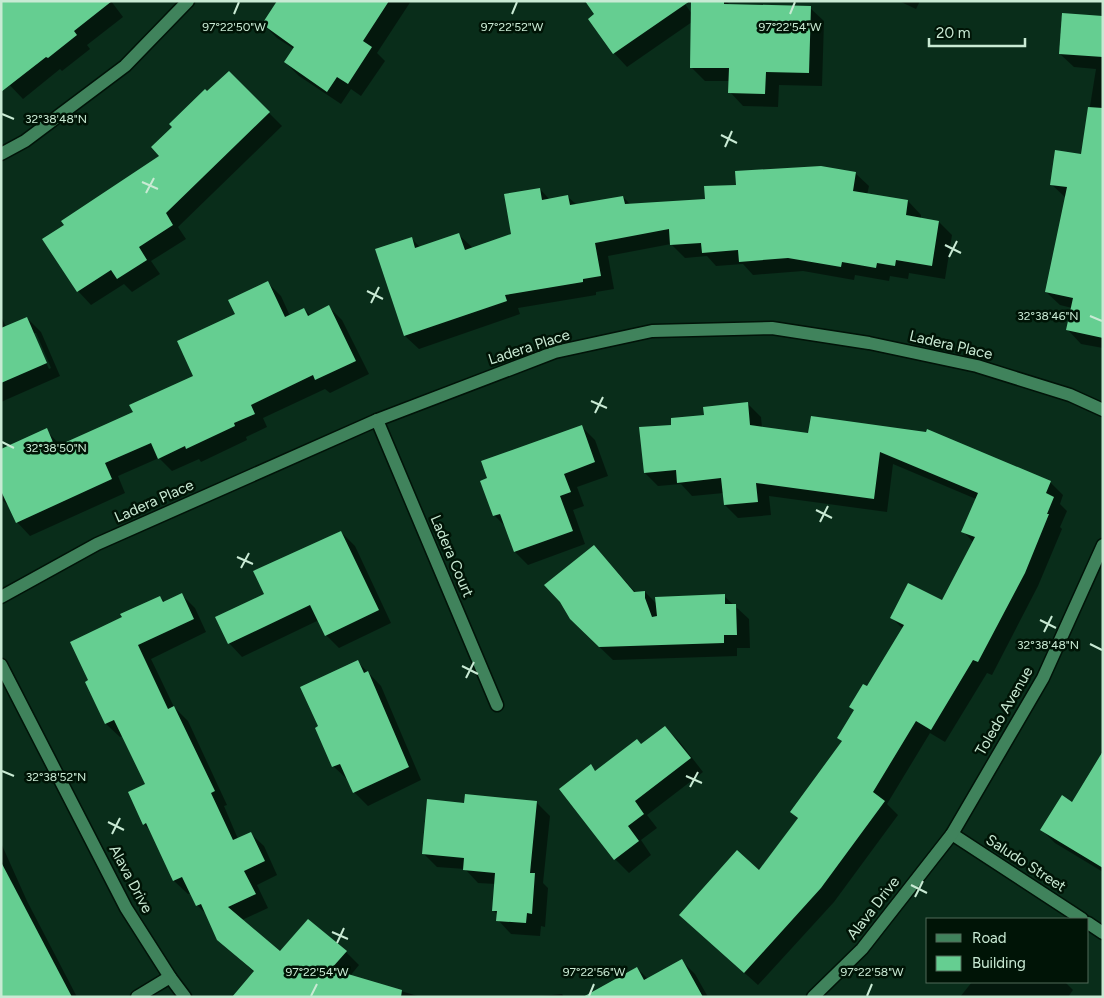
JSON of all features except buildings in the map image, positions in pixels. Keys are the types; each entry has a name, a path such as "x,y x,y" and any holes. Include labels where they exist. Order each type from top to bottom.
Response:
{"street":[{"path":"1,154 25,141 124,66 188,1"},
{"name":"Ladera Place","path":"1,597 97,544 377,420 555,352 652,331 772,328 869,343 977,366 1070,395 1103,410"},
{"name":"Ladera Court","path":"377,420 497,704"},
{"name":"Toledo Avenue","path":"952,834 1043,678 1103,545"},
{"name":"Alava Drive","path":"1,665 126,908 170,978 185,997"},
{"name":"Saludo Street","path":"952,834 1080,918"},
{"name":"Alava Drive","path":"813,997 862,949 952,834"},
{"path":"1089,924 1103,933"},
{"path":"137,997 170,978"}]}
